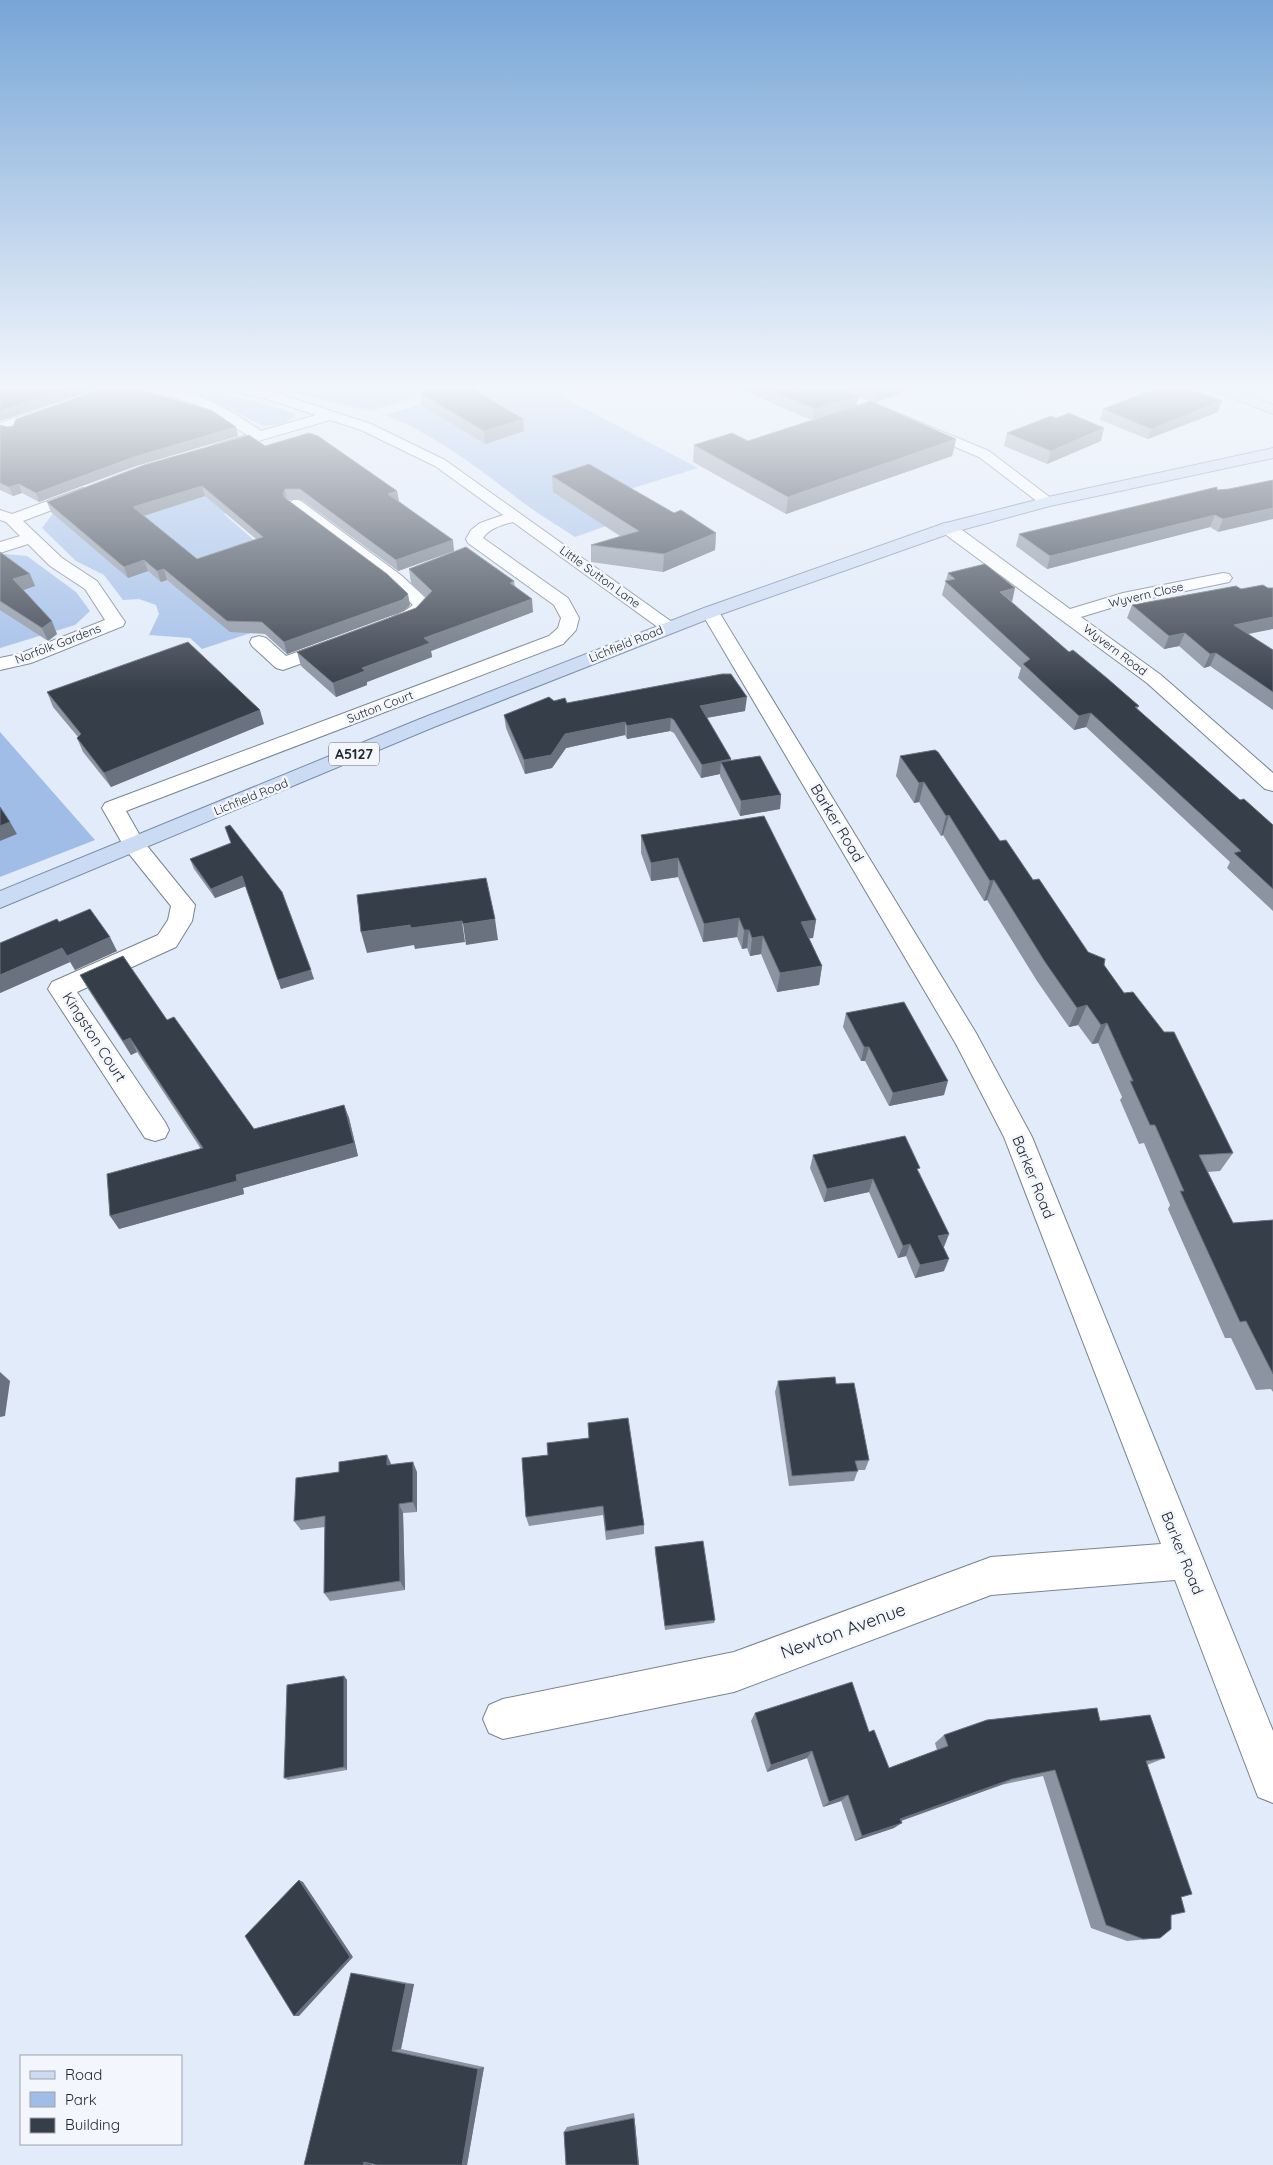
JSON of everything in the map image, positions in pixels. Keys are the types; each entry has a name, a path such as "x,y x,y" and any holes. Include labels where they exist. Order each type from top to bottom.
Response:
{"main road":[{"name":"Lichfield Road","path":"0,900 427,723 710,612 948,528 1048,502 1108,489"}],"street":[{"path":"6,517 92,489"},
{"name":"Little Sutton Lane","path":"477,489 670,627"},
{"path":"1031,489 1048,502"},
{"path":"295,504 396,580 424,605 411,617 374,630"},
{"name":"Sutton Court","path":"134,845 113,808 556,640 567,630 570,618 562,602 476,550 474,538 476,532 485,525 515,516"},
{"path":"6,517 31,538"},
{"name":"Wyvern Road","path":"948,528 1154,679 1273,784"},
{"path":"0,548 31,538"},
{"name":"Norfolk Gardens","path":"0,664 24,659 116,622 91,585 56,562 31,538"},
{"path":"396,580 414,573"},
{"name":"Wyvern Close","path":"1069,615 1123,598 1223,578"},
{"name":"Barker Road","path":"710,612 967,1040 1018,1138 1273,1782"},
{"path":"259,642 283,664 347,640"},
{"name":"Kingston Court","path":"134,845 183,906 180,921 167,941 61,988 155,1130"},
{"name":"Newton Avenue","path":"503,1719 734,1672 991,1576 1185,1561"}],"green space":[{"path":"118,489 204,489 232,511 224,514 263,548 305,615 202,649 190,638 149,635 159,614 156,605 139,599 123,600 104,575 76,561 42,528 54,512"},
{"path":"506,489 630,489 660,507 575,537 527,506"},
{"path":"0,555 27,556 76,592 90,611 75,625 0,648"},
{"path":"0,732 95,840 0,877"}],"building":[{"path":"29,489 47,489 36,493"},
{"path":"81,489 192,489 133,507 197,559 263,537 206,489 285,489 283,494 285,498 387,574 408,594 402,600 284,642 262,622 227,621 164,569 157,571 144,560 124,567 47,502"},
{"path":"300,489 394,489 397,491 388,494 453,540 396,560"},
{"path":"573,489 632,489 674,513 681,510 716,533 664,554 591,545 639,531"},
{"path":"774,489 811,489 788,497"},
{"path":"1208,489 1273,489 1273,508 1223,519 1215,515 1050,556 1019,534"},
{"path":"466,547 514,581 510,583 532,599 424,638 430,643 362,668 365,671 333,683 297,652 416,608 432,591 409,569"},
{"path":"0,552 30,574 13,579 52,621 42,628 0,601"},
{"path":"985,564 1015,588 1000,592 1069,652 1073,650 1108,679 1139,706 1135,707 1240,800 1244,799 1273,825 1273,889 1234,853 1241,851 1091,713 1079,716 1023,664 1030,659 945,581 955,579 948,573"},
{"path":"1263,585 1273,588 1273,617 1234,625 1273,650 1273,692 1216,653 1210,654 1185,633 1169,636 1132,605 1236,586 1241,589"},
{"path":"188,642 260,710 104,773 77,738 81,734 47,692"},
{"path":"722,674 731,674 747,697 700,706 731,759 702,765 671,718 627,726 625,722 565,734 551,755 524,760 504,715 549,697 554,701 565,698 567,703"},
{"path":"935,750 1000,841 1006,840 1033,880 1039,879 1088,952 1105,959 1104,965 1124,993 1133,992 1164,1032 1174,1032 1233,1153 1199,1155 1233,1223 1273,1220 1273,1374 1246,1321 1240,1322 1180,1191 1184,1191 1155,1125 1150,1125 1130,1081 1133,1081 1107,1023 1101,1025 1087,1005 1077,1008 1045,962 994,880 990,881 949,815 946,816 924,782 919,783 900,756"},
{"path":"760,756 781,795 741,801 721,762"},
{"path":"0,807 10,822 0,826"},
{"path":"764,816 816,920 801,922 822,966 780,973 763,936 752,938 749,930 744,930 739,918 704,924 678,858 651,863 641,835"},
{"path":"230,825 282,892 311,970 278,980 242,876 211,889 190,859 231,843 225,827"},
{"path":"486,878 495,919 463,924 462,921 411,928 410,925 361,932 357,895"},
{"path":"90,909 110,937 67,956 62,948 0,975 0,943 57,919 59,922"},
{"path":"123,956 167,1020 174,1017 254,1129 344,1105 354,1143 236,1175 237,1181 110,1216 107,1174 203,1148 130,1038 123,1041 80,975"},
{"path":"904,1002 948,1081 893,1093 869,1047 864,1047 846,1013"},
{"path":"905,1136 920,1168 917,1169 949,1234 938,1236 949,1259 920,1265 910,1244 903,1246 873,1179 827,1189 813,1155"},
{"path":"835,1377 836,1384 854,1383 869,1460 855,1461 858,1471 792,1476 778,1381"},
{"path":"628,1418 644,1525 606,1531 603,1506 526,1517 522,1458 548,1455 547,1443 589,1438 588,1423"},
{"path":"387,1455 387,1465 413,1462 413,1502 399,1504 400,1581 324,1593 325,1516 294,1521 296,1478 339,1472 339,1462"},
{"path":"703,1541 715,1620 665,1626 655,1547"},
{"path":"344,1676 344,1767 284,1778 287,1685"},
{"path":"852,1682 869,1732 874,1730 889,1768 948,1746 944,1735 987,1720 1097,1708 1100,1721 1150,1715 1165,1758 1146,1761 1192,1894 1181,1897 1185,1912 1171,1915 1171,1929 1160,1938 1143,1939 1106,1925 1055,1770 1012,1779 900,1819 902,1823 862,1836 848,1795 829,1802 812,1751 771,1765 755,1713"},
{"path":"299,1880 350,1957 294,2016 245,1936"},
{"path":"351,1973 406,1984 392,2051 478,2069 462,2165 377,2165 364,2162 363,2165 304,2165"},
{"path":"634,2118 638,2165 566,2165 564,2132"}]}
